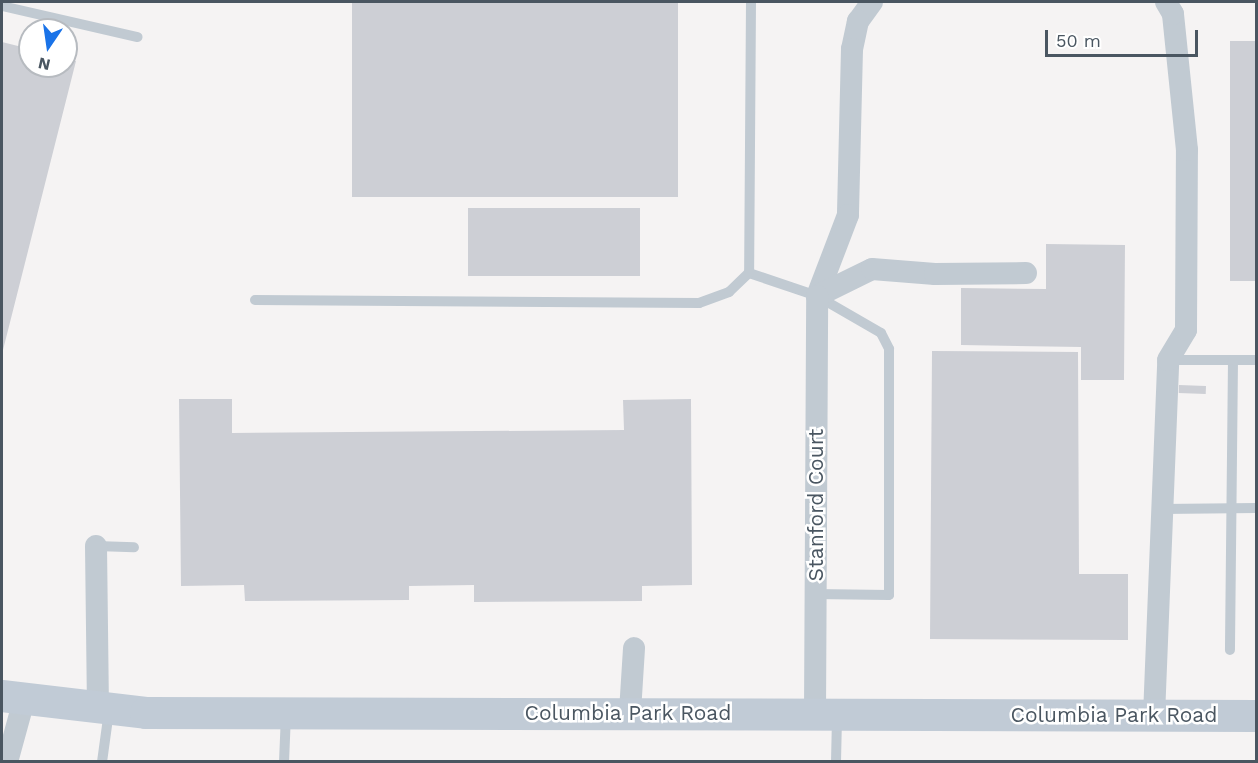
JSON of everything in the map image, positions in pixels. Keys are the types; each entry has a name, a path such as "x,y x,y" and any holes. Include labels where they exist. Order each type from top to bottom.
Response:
{"street":[{"path":"817,296 848,215 852,49 858,21 872,2"},
{"path":"1154,716 1168,360 1186,330 1186,150 1173,14 1166,2"},
{"path":"817,296 873,269 934,274 1026,273"},
{"name":"Stanford Court","path":"817,296 815,594 826,714"},
{"path":"96,546 104,710"},
{"path":"630,712 634,648"},
{"path":"7,762 13,698"},
{"name":"Columbia Park Road","path":"13,698 104,710 286,715 630,712 1257,716"}],"lane":[{"path":"255,300 699,303 729,292 749,273 751,2"},
{"path":"2,6 137,37"},
{"path":"749,273 817,296 881,333 888,343 889,595 815,594"},
{"path":"1168,360 1257,360"},
{"path":"1230,650 1233,360"},
{"path":"1162,509 1257,508"},
{"path":"96,546 134,547"},
{"path":"102,762 104,710"},
{"path":"826,714 836,762"},
{"path":"284,762 286,715"}],"building":[{"path":"352,2 678,2 678,197 352,197"},
{"path":"1230,41 1256,41 1256,281 1230,281"},
{"path":"2,42 18,46 18,78 72,78 2,354"},
{"path":"468,208 640,208 640,276 468,276"},
{"path":"1046,244 1125,245 1124,380 1081,380 1081,347 961,345 961,288 1046,289"},
{"path":"932,351 1078,352 1079,574 1128,574 1128,640 930,639"},
{"path":"1179,385 1206,386 1206,394 1179,393"},
{"path":"179,399 232,399 232,433 624,430 623,400 691,399 692,585 642,586 642,601 474,602 474,585 409,586 409,600 245,601 244,585 181,586"}]}
